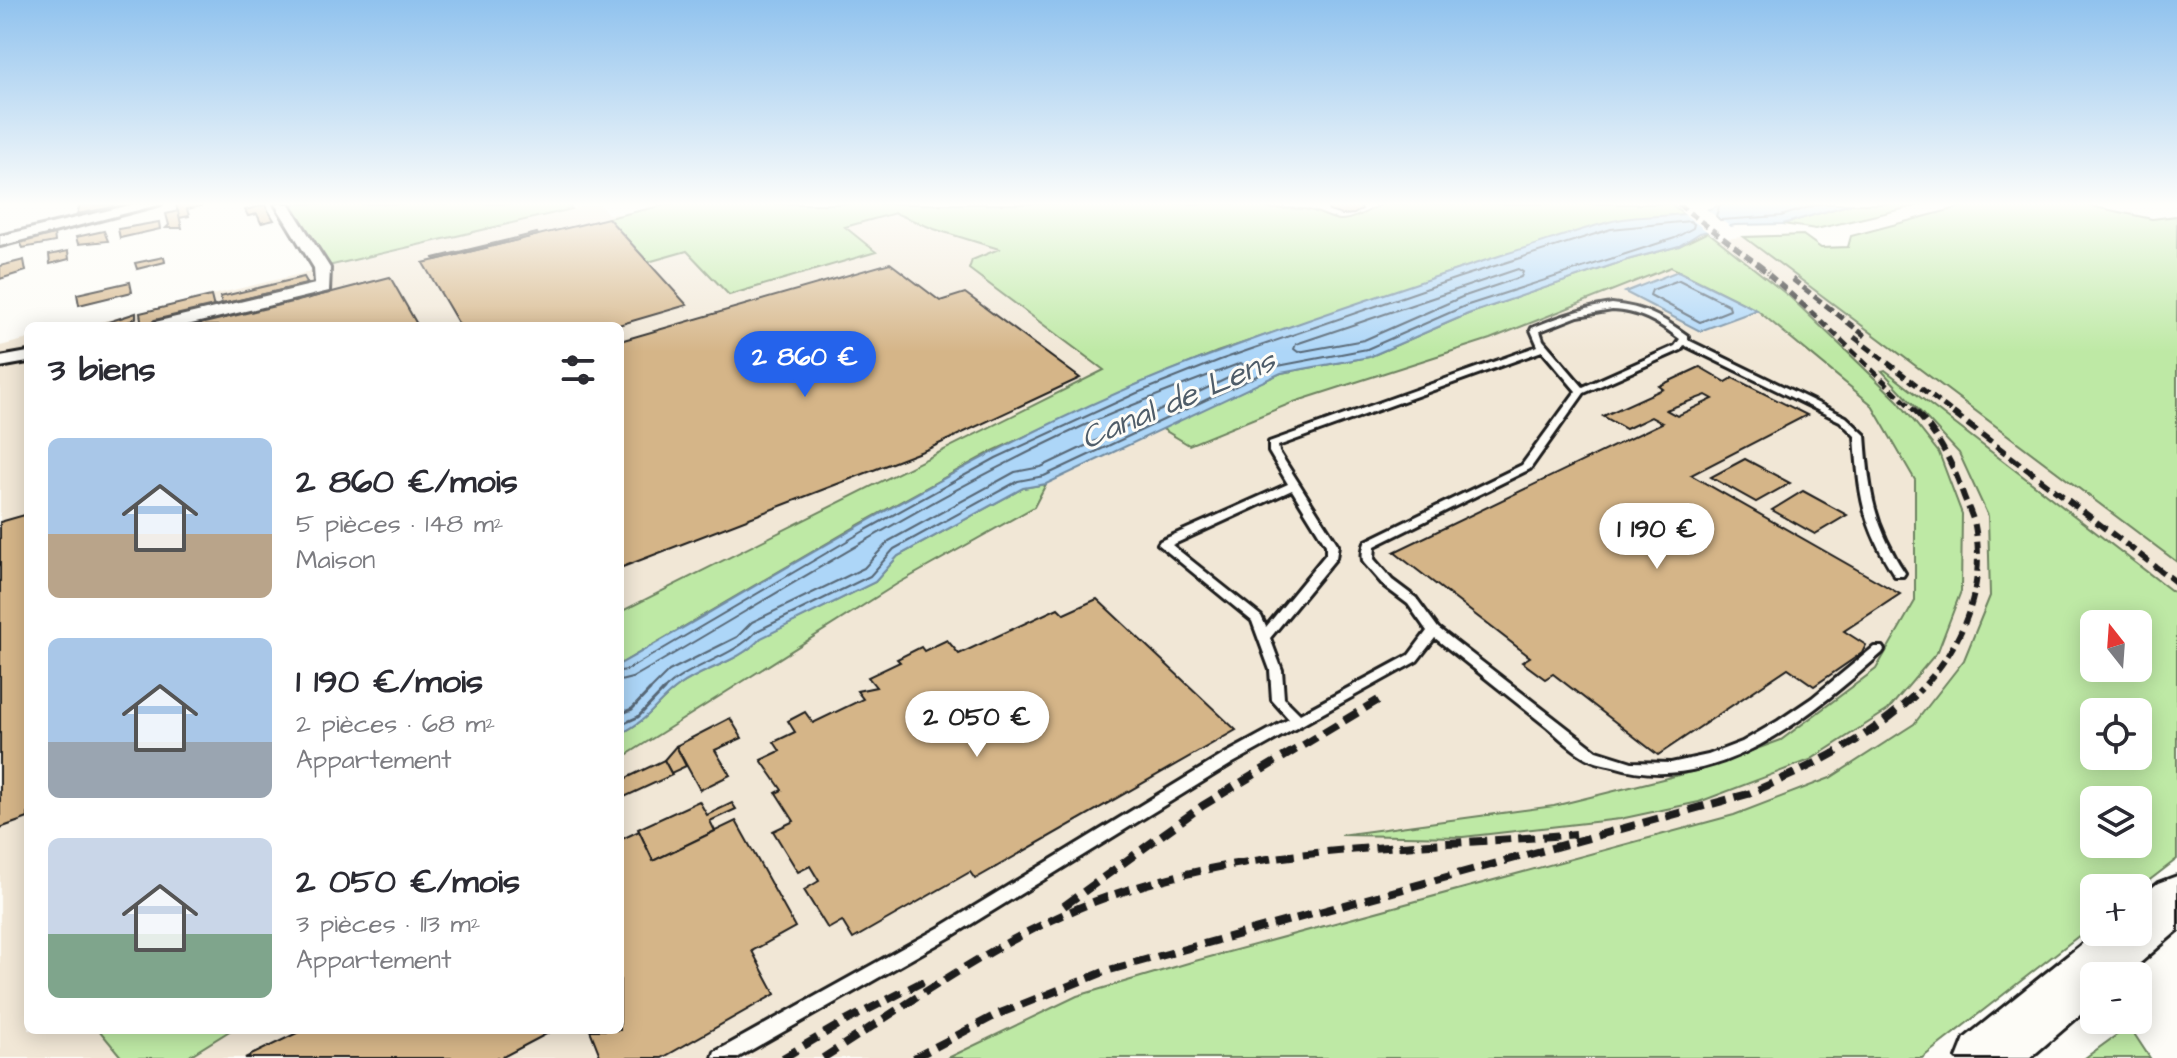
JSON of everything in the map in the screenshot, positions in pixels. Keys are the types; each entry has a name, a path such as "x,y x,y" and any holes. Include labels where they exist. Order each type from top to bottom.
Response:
{"highway":[{"path":"2152,920 2177,899"},
{"path":"1986,1058 2120,946"}],"street":[{"path":"178,322 323,287 322,268 313,253"},
{"path":"0,362 24,358"}],"lane":[{"path":"1581,391 1544,347 1535,330 1578,311 1606,305 1626,307 1672,327 1685,338 1678,348 1599,380 1581,391 1526,467 1370,544 1368,560 1388,583 1412,601 1434,631 1592,755 1619,767 1660,770 1725,757 1759,740 1821,700 1878,650"},
{"path":"1683,341 1843,419 1860,435 1869,512 1879,546 1899,573"},
{"path":"1264,638 1332,555 1332,545 1274,452 1273,444 1544,347"},
{"path":"1294,485 1164,544 1257,619 1276,670 1278,700 1299,721"},
{"path":"721,1058 947,931 1228,759 1413,658 1434,631"}],"shaded area":[{"path":"387,253 1210,253 1105,370 624,610 624,322 99,322"},
{"path":"1736,253 1766,253 2177,562 2177,595 1885,371 1959,453 1988,516 1990,596 1964,660 1914,724 1830,778 1734,815 1195,961 948,1058 186,1058 225,1034 624,1034 624,756 897,584 1034,507 1046,484 1161,428 1189,445 1294,402 1490,339 1671,267 1757,310 1871,404 1915,480 1916,600 1876,669 1781,740 1699,770 1554,806 1348,835 1463,837 1620,819 1699,802 1938,651 1939,453 1898,401 1790,297"},
{"path":"24,340 24,1034 102,1034 122,1058 0,1058 0,346"}],"green space":[{"path":"321,253 382,253 328,266"},
{"path":"640,253 679,253 648,262"},
{"path":"689,253 871,253 729,295"},
{"path":"988,253 1510,253 1217,352 1134,386 993,451 860,524 624,662 624,610 1104,370 969,269 972,260"},
{"path":"1652,253 1735,253 1790,297 1898,401 1939,453 1962,514 1961,591 1938,651 1888,710 1810,760 1699,802 1620,819 1463,837 1341,835 1554,806 1699,770 1781,740 1876,669 1915,601 1915,480 1871,404 1757,310 1671,267 1490,339 1294,402 1189,445 1161,428 1281,373 1369,357 1468,314"},
{"path":"1766,253 2177,253 2177,562"},
{"path":"1885,370 2177,595 2177,859 2152,878 2152,874 2080,874 2080,935 1922,1058 948,1058 1077,996 1195,961 1734,815 1830,778 1914,724 1964,660 1990,596 1988,516 1959,453 1882,371"},
{"path":"1046,484 1034,507 897,584 624,756 624,732 639,723 689,680 732,659 760,638 875,582 898,556 1023,488"},
{"path":"102,1034 225,1034 186,1058 122,1058"},
{"path":"2118,1034 2134,1034 2150,1058 2085,1058"}],"water":[{"name":"Canal de Lens","path":"1652,253 1468,314 1369,357 1281,373 1046,484 1023,488 898,556 875,582 761,638 732,659 689,680 639,723 624,732 624,662 913,495 988,455 1140,383 1219,352 1505,254"},
{"path":"1678,271 1757,310 1700,331 1625,292"}],"building":[{"path":"68,253 69,259 50,264 49,255"},
{"path":"453,253 462,253 435,260"},
{"path":"463,253 640,253 687,305 624,323 458,322 423,263"},
{"path":"164,257 165,262 137,269 135,263"},
{"path":"24,260 26,271 0,279 0,266"},
{"path":"890,263 940,301 965,293 1080,378 928,449 624,566 624,340"},
{"path":"304,277 308,284 222,304 220,297"},
{"path":"390,277 416,322 194,322 293,298 294,302"},
{"path":"130,282 132,292 79,305 77,294"},
{"path":"211,296 214,308 158,322 141,322 140,313"},
{"path":"136,313 136,318 128,322 108,322"},
{"path":"1700,367 1726,382 1733,378 1807,415 1691,475 1900,594 1844,631 1866,645 1862,653 1814,686 1788,668 1658,755 1553,674 1545,679 1522,662 1530,657 1394,552 1662,423 1651,417 1626,429 1603,416 1663,389 1659,386","holes":["1706,395 1713,399 1677,416 1666,410"]},
{"path":"1745,459 1790,483 1756,502 1711,477"},
{"path":"1803,491 1847,515 1815,534 1772,510"},
{"path":"24,515 24,819 0,828 0,522"},
{"path":"1097,599 1236,730 975,879 970,872 853,939 842,921 828,929 804,890 819,881 810,866 798,872 773,831 794,821 776,793 782,790 761,760 780,751 774,742 795,732 788,721 805,712 813,723 863,699 857,691 876,687 868,677 900,662 897,659 921,647 924,651 947,640 959,654 1058,608 1064,614"},
{"path":"730,718 742,738 715,750 730,775 700,790 676,746"},
{"path":"676,746 686,766 671,773 664,760"},
{"path":"664,760 672,775 624,797 624,779"},
{"path":"699,801 707,815 732,803 736,809 710,821 715,831 653,861 638,829"},
{"path":"736,821 795,927 752,951 775,994 662,1058 601,1058 592,1034 624,1034 624,838 639,831 653,861"},
{"path":"295,1034 546,1034 501,1058 245,1058"}],"railway":[{"path":"1743,253 1768,272"},
{"path":"1758,265 1917,414"},
{"path":"1792,279 1868,338"},
{"path":"1854,337 1956,415"},
{"path":"1953,413 2177,583"},
{"path":"1917,414 1938,440 1954,470 1974,522 1978,549 1974,595 1967,616 1947,657 1919,691"},
{"path":"914,1058 998,1014 1109,970 1748,794 1817,762 1861,737 1919,691"},
{"path":"1064,906 1202,806 1385,696"},
{"path":"823,1058 987,954 1055,918 1149,883 1269,859 1576,834"},
{"path":"783,1058 842,1023 930,978"}]}
